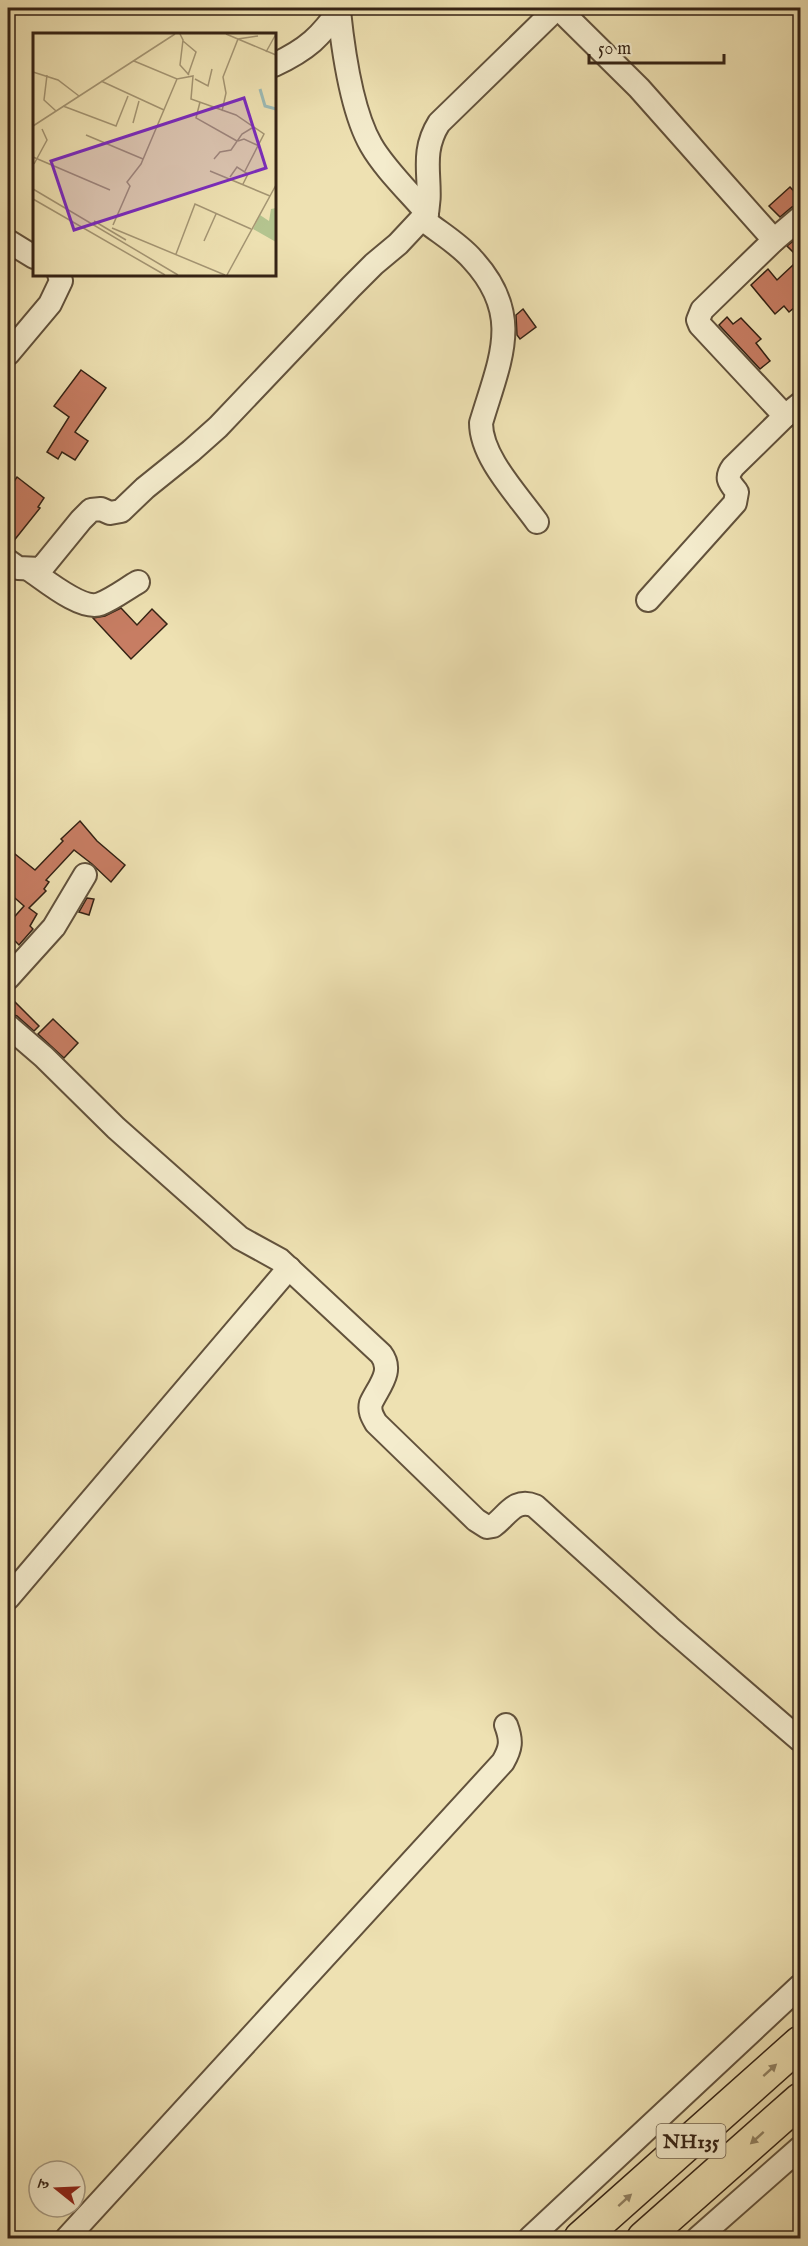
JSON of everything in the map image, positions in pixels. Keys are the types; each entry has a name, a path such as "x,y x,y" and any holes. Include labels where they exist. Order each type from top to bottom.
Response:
{"highway":[{"name":"NH135","path":"581,2238 801,2043"},
{"name":"NH135","path":"644,2238 801,2100"}],"street":[{"path":"8,561 18,568 41,569 92,510 101,509 110,513 120,511 218,427 335,303 426,217 430,193 427,167 428,145 439,123 557,8 639,88 774,240"},
{"path":"340,9 341,31 362,127 372,147 426,217 471,258 493,288 501,307 505,330 502,352 481,423 481,435 486,449 537,522"},
{"path":"276,64 309,46 322,34 340,9"},
{"path":"648,600 735,503 736,492 727,475 733,466 793,410 700,325 698,320 702,310 774,240 801,218"},
{"path":"8,241 33,256"},
{"path":"8,354 50,304 61,281 59,276"},
{"path":"30,570 76,600 93,606 138,582"},
{"path":"8,978 54,927 85,875"},
{"path":"8,1026 44,1057 116,1128 240,1238 280,1260 335,1309 385,1359 387,1372 370,1409 376,1423 476,1520 487,1527 493,1526 516,1505 529,1503 535,1506 669,1627 801,1740"},
{"path":"8,1598 289,1268"},
{"path":"67,2238 503,1762 511,1745 506,1725"},
{"path":"530,2238 801,1986"},
{"path":"698,2238 801,2148"}],"building":[{"path":"790,187 801,199 801,205 792,207 780,217 769,206"},
{"path":"801,235 801,260 787,246"},
{"path":"793,265 801,272 801,302 789,312 784,306 775,314 751,285 768,269 777,280"},
{"path":"523,309 536,327 520,339 517,335 516,315"},
{"path":"727,317 733,324 741,318 761,339 756,343 770,361 760,369 719,325"},
{"path":"81,370 106,388 75,432 88,441 75,460 62,452 58,459 47,452 69,417 54,406"},
{"path":"17,477 44,498 38,507 40,508 8,548 8,490"},
{"path":"121,608 137,625 152,609 167,624 131,659 93,618 105,616"},
{"path":"80,821 97,841 125,865 111,882 74,850 46,880 49,882 44,889 46,891 29,908 37,914 30,926 33,929 19,945 8,934 8,924 24,906 8,892 8,863 15,854 35,870 63,841 61,839"},
{"path":"87,898 94,899 89,915 79,912"},
{"path":"8,995 39,1026 34,1031 17,1016 8,1013"},
{"path":"53,1019 78,1043 64,1058 38,1034"}]}
